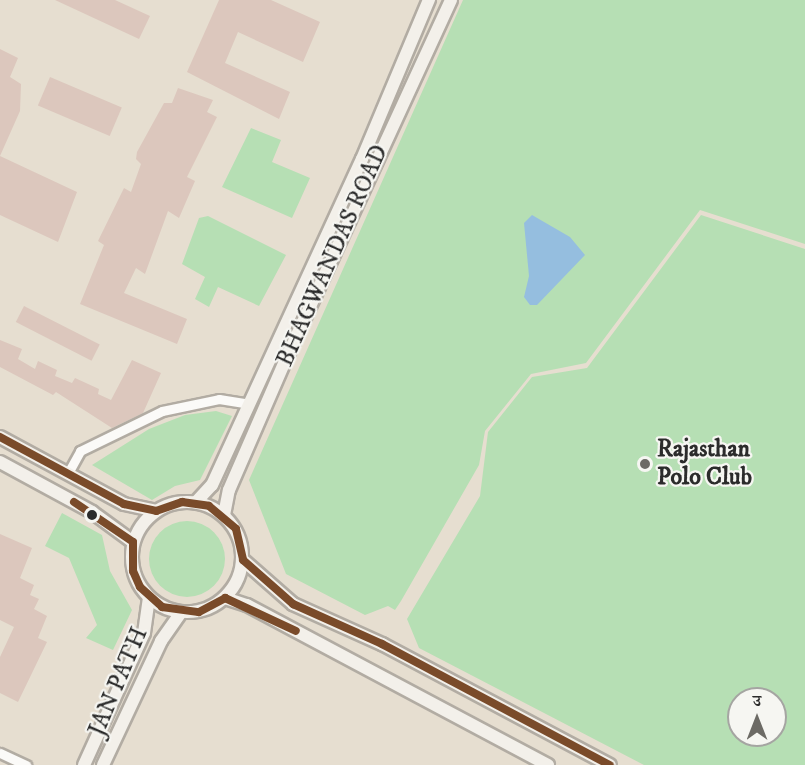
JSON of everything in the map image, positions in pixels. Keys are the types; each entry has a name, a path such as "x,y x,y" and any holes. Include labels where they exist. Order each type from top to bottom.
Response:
{"main road":[{"name":"BHAGWANDAS ROAD","path":"196,502 212,485 362,159 429,0"},
{"name":"BHAGWANDAS ROAD","path":"224,515 229,490 285,361 451,0"},
{"path":"0,437 124,504 156,511"},
{"path":"0,462 92,512 133,542"},
{"path":"182,502 196,502 224,515 236,529 243,560 238,580 225,598 199,612 181,612 148,597 133,572 133,542 142,524 156,511 182,502"},
{"path":"243,560 293,604 382,644 610,765"},
{"name":"JAN PATH","path":"84,765 144,633 148,597"},
{"path":"225,598 248,604 548,765"},
{"name":"JAN PATH","path":"103,765 161,641 181,612"}],"street":[{"path":"68,473 80,451 162,411 219,399 249,404"},
{"path":"0,753 26,765"}],"green space":[{"path":"463,0 805,0 805,244 700,210 586,363 531,374 485,431 479,465 395,610 388,606 365,615 286,574 249,480"},
{"path":"251,128 281,140 272,162 310,178 292,218 222,187"},
{"name":"Rajasthan Polo Club","path":"701,215 805,249 805,765 644,765 419,648 407,619 480,496 488,432 532,377 587,368"},
{"path":"208,216 286,255 259,306 218,287 209,307 195,299 205,277 182,264 199,218"},
{"path":"216,411 232,416 200,480 175,486 152,500 92,465 149,429 185,415"},
{"path":"62,513 102,535 110,571 132,610 113,650 86,638 97,625 69,558 45,546"},
{"path":"180,521 194,521 208,527 219,538 225,552 222,574 214,586 194,597 180,597 166,591 155,580 149,566 149,552 155,538 166,527"}],"water":[{"path":"532,215 570,237 585,255 537,305 530,305 524,297 529,276 524,223"}],"building":[{"path":"55,0 115,0 150,16 139,39"},
{"path":"219,0 271,0 320,22 303,62 238,32 225,63 290,92 279,119 187,72"},
{"path":"0,49 18,58 10,77 21,84 20,111 0,156"},
{"path":"50,77 122,107 110,136 38,106"},
{"path":"178,88 213,100 207,112 217,117 187,177 195,181 179,218 168,211 145,274 136,268 124,293 187,319 177,344 80,304 104,245 98,241 124,188 131,192 141,164 136,159 137,152 164,103 172,103"},
{"path":"0,156 77,192 58,242 0,215"},
{"path":"24,306 100,345 92,361 16,322"},
{"path":"0,340 22,349 18,359 35,369 38,361 57,370 55,376 72,383 75,378 99,389 98,394 111,400 132,360 161,373 143,413 112,428 56,392 53,395 0,367"},
{"path":"0,534 32,548 20,578 34,585 30,595 39,599 34,609 47,616 38,638 47,642 18,702 0,693 0,657 14,627 0,620"}],"transit line":[{"path":"0,437 124,504 156,511 182,502 209,506 236,529 243,560 293,604 382,644 610,765"},
{"path":"74,502 133,542 133,571 140,587 162,607 199,612 225,598 296,631"}],"place":[{"name":"Rajasthan Polo Club","path":"645,464"}]}
